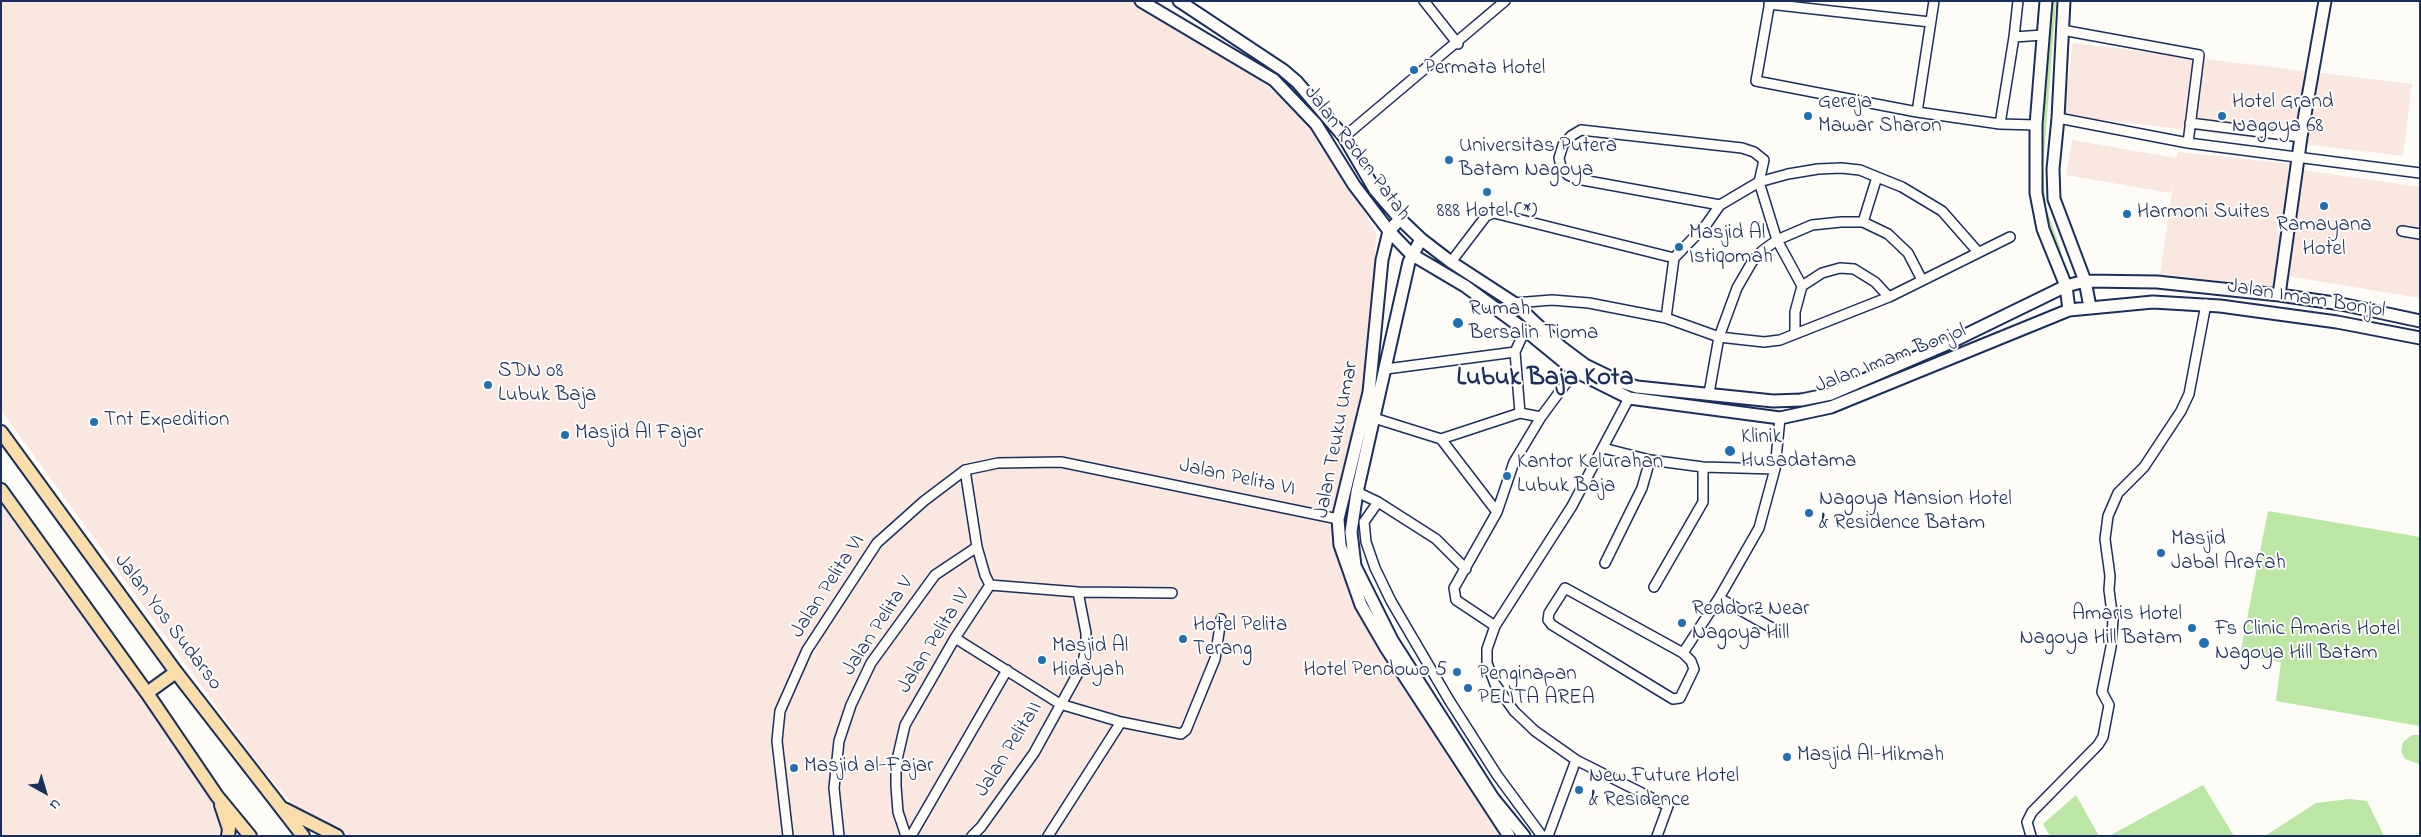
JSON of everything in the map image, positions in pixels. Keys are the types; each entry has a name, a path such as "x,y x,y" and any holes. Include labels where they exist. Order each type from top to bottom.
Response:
{"main road":[{"name":"Jalan Raden Patah","path":"1141,1 1274,80 1316,124 1354,185 1389,231 1411,254"},
{"name":"Jalan Raden Patah","path":"1179,1 1283,70 1297,82 1344,137 1375,190 1400,219 1421,239"},
{"path":"2046,1 2036,125 2036,193 2043,229 2066,286 2069,310"},
{"path":"2064,1 2058,118 2053,169 2054,199 2063,228 2085,281 2090,307"},
{"path":"2279,295 2301,137 2326,1"},
{"name":"Jalan Teuku Umar","path":"1400,219 1389,231 1382,260 1369,392 1338,519 1340,545 1361,605 1386,648 1484,801 1509,836"},
{"name":"Jalan Teuku Umar","path":"1421,239 1411,254 1357,492 1351,532 1355,566 1392,640 1493,798 1524,836"},
{"name":"Jalan Imam Bonjol","path":"1421,239 1451,262 1514,303 1561,347 1585,365 1618,381 1637,387 1773,401 1801,400 1831,394 1947,344 2066,286 2085,281 2157,282 2279,295 2341,304 2420,320"},
{"name":"Jalan Imam Bonjol","path":"1411,254 1465,286 1526,330 1575,372 1629,398 1780,418 1832,407 2069,310 2090,307 2153,302 2206,304 2337,322 2420,338"},
{"path":"2337,322 2341,304"},
{"name":"Jalan Yos Sudarso","path":"1,432 176,672 303,836"},
{"path":"1,490 147,693 217,796 250,836"},
{"path":"147,693 176,672"},
{"path":"217,796 229,829 228,836"},
{"path":"280,806 337,836"}],"street":[{"path":"1424,1 1458,44"},
{"path":"1344,137 1458,44 1505,1"},
{"path":"1917,112 1934,1"},
{"path":"2000,124 2018,1"},
{"path":"1930,22 1770,3 1756,82 1917,112 2000,124 2036,125"},
{"path":"2062,30 2199,55 2188,143"},
{"path":"2014,37 2044,35"},
{"path":"2058,118 2188,143 2420,173"},
{"path":"2190,123 2301,137"},
{"path":"1720,205 1577,179 1561,167 1559,158 1563,144 1581,130 1742,148 1754,152 1764,160 1759,182 1777,240 1802,286"},
{"path":"1666,318 1674,258 1706,225 1720,205 1759,182 1818,169 1860,170 1908,191 1942,211 1978,252"},
{"path":"1863,222 1877,177"},
{"path":"1451,262 1486,216 1494,213 1674,258"},
{"path":"1709,393 1719,337 1737,288 1752,262 1762,251 1777,240 1812,225 1863,222 1888,234 1908,253 1922,280"},
{"path":"2402,232 2420,234"},
{"path":"1514,303 1568,301 1666,318 1719,337 1764,342 1780,340 1889,298 2010,237"},
{"path":"1795,334 1795,312 1802,286 1822,273 1840,268 1854,269 1875,282 1889,298"},
{"path":"2031,836 2027,822 2032,812 2098,745 2102,737 2109,705 2102,692 2111,647 2113,620 2105,539 2108,516 2118,493 2144,467 2181,411 2189,394 2206,304"},
{"path":"1520,413 1515,352 1526,330"},
{"path":"1386,369 1515,352"},
{"path":"1495,626 1456,600 1454,588 1466,570 1497,512 1514,462 1541,417 1575,372"},
{"path":"1629,398 1572,506 1495,626 1487,649 1487,663 1495,684 1514,711 1535,731 1576,760 1668,806 1657,836"},
{"path":"1441,439 1520,413 1541,417"},
{"path":"1374,418 1441,439 1497,512"},
{"path":"1683,653 1719,598 1759,528 1775,469 1780,418"},
{"path":"1603,448 1650,460 1704,467 1775,469"},
{"path":"1605,563 1642,488 1650,460"},
{"name":"Jalan Pelita VI","path":"788,836 777,740 780,711 807,650 877,542 924,501 965,470 998,463 1061,462 1338,519"},
{"path":"1654,587 1703,502 1704,467"},
{"path":"965,470 977,547 990,585"},
{"path":"1357,492 1378,502 1436,540 1466,570"},
{"path":"1378,502 1364,522 1366,542 1379,577 1449,700 1498,775 1542,836"},
{"name":"Jalan Pelita V","path":"839,836 834,788 839,742 851,705 871,662 935,575 977,547"},
{"name":"Jalan Pelita IV","path":"906,836 898,812 896,786 899,747 905,725 955,638 990,585 1078,592 1172,593"},
{"path":"1565,588 1683,653 1695,667 1678,700 1663,693 1552,625 1548,620 1549,613 1565,588"},
{"name":"Jalan PelitaII","path":"972,836 981,827 1034,753 1082,666 1086,648 1086,633 1078,592"},
{"path":"1719,598 1774,629"},
{"path":"955,638 1060,704 1121,722 1177,734 1186,730 1216,659 1221,619"},
{"path":"910,836 1007,670"},
{"path":"1048,836 1121,722"},
{"path":"1548,836 1576,760"}],"shaded area":[{"path":"1,1 1143,1 1258,78 1321,133 1376,233 1371,391 1335,522 1399,656 1524,836 320,836 259,765 1,410"},
{"path":"2073,43 2412,84 2403,156 2063,115"},
{"path":"2072,140 2176,158 2178,152 2292,164 2277,287 2160,274 2174,178 2171,193 2066,175"},
{"path":"2303,170 2420,187 2420,298 2287,276"},
{"path":"1,491 217,796 226,836 1,836"}],"green space":[{"path":"2052,1 2056,1 2043,168 2046,208 2066,271 2042,210 2038,168"},
{"path":"2268,511 2420,537 2420,726 2276,701 2281,662 2240,655"},
{"path":"2412,735 2420,735 2419,764 2405,759 2401,751 2403,742"},
{"path":"2203,785 2234,836 2109,836"},
{"path":"2076,795 2099,836 2050,836 2043,824"},
{"path":"2349,799 2367,801 2384,836 2265,836 2316,803"}],"place":[{"name":"Permata Hotel","path":"1414,70"},
{"name":"Gereja Mawar Sharon","path":"1808,116"},
{"name":"Hotel Grand Nagoya 68","path":"2222,116"},
{"name":"Universitas Putera Batam Nagoya","path":"1449,160"},
{"name":"888 Hotel (*)","path":"1487,192"},
{"name":"Ramayana Hotel","path":"2324,206"},
{"name":"Harmoni Suites","path":"2127,214"},
{"name":"Masjid Al Istiqomah","path":"1679,247"},
{"name":"Rumah Bersalin Tioma","path":"1458,323"},
{"name":"SDN 08 Lubuk Baja","path":"488,385"},
{"name":"Tnt Expedition","path":"94,422"},
{"name":"Masjid Al Fajar","path":"565,435"},
{"name":"Klinik Husadatama","path":"1730,451"},
{"name":"Kantor Kelurahan Lubuk Baja","path":"1507,476"},
{"name":"Nagoya Mansion Hotel & Residence Batam","path":"1809,513"},
{"name":"Masjid Jabal Arafah","path":"2161,553"},
{"name":"Reddorz Near Nagoya Hill","path":"1682,623"},
{"name":"Amaris Hotel Nagoya Hill Batam","path":"2192,628"},
{"name":"Hotel Pelita Terang","path":"1183,639"},
{"name":"Fs Clinic Amaris Hotel Nagoya Hill Batam","path":"2204,643"},
{"name":"Masjid Al Hidayah","path":"1042,660"},
{"name":"Hotel Pendowo 5","path":"1457,672"},
{"name":"Penginapan PELITA AREA","path":"1468,688"},
{"name":"Masjid Al-Hikmah","path":"1787,757"},
{"name":"Masjid al-Fajar","path":"794,768"},
{"name":"New Future Hotel & Residence","path":"1579,790"}],"district":[{"name":"Lubuk Baja Kota","path":"1545,380"}]}
